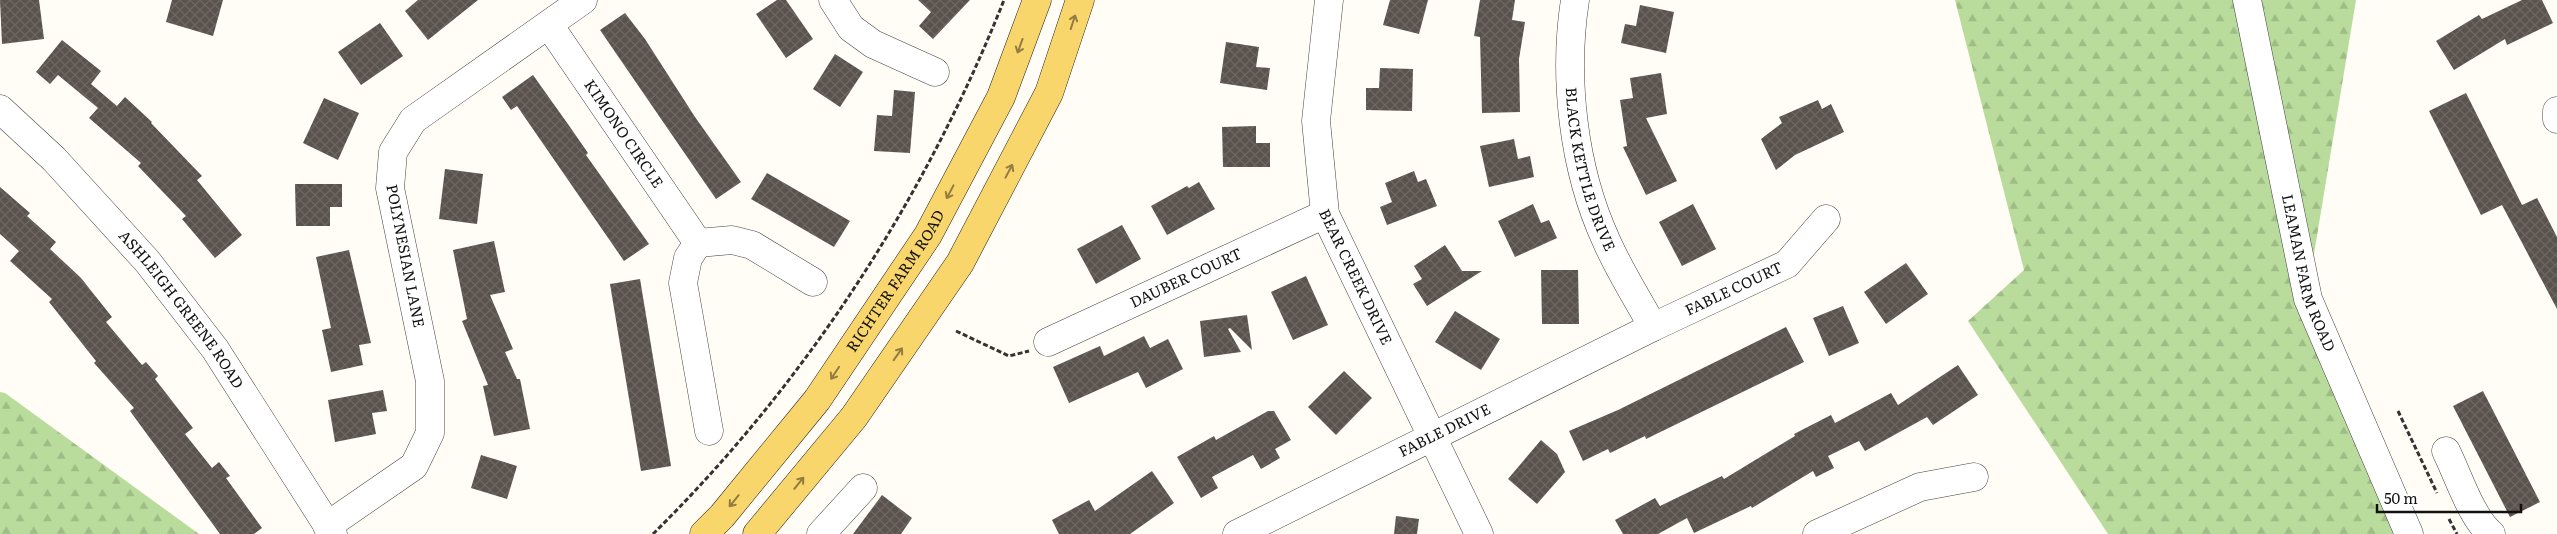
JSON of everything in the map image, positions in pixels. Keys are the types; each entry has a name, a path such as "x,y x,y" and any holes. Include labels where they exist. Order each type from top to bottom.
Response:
{"main road":[{"name":"RICHTER FARM ROAD","path":"704,534 722,516 817,400 928,235 1001,97 1037,0"},
{"path":"757,534 854,417 960,263 1049,93 1080,0"}],"street":[{"name":"POLYNESIAN LANE","path":"330,530 414,466 430,434 430,381 390,188 393,152 413,120 583,0"},
{"path":"833,0 851,28 873,44 935,72"},
{"name":"BEAR CREEK DRIVE","path":"1329,0 1316,121 1325,214 1479,534"},
{"name":"BLACK KETTLE DRIVE","path":"1575,0 1571,86 1577,155 1605,239 1652,327"},
{"name":"LEAMAN FARM ROAD","path":"2247,0 2308,299 2409,534"},
{"name":"KIMONO CIRCLE","path":"548,25 698,243"},
{"name":"ASHLEIGH GREENE ROAD","path":"0,109 54,159 147,261 215,349 330,530"},
{"name":"DAUBER COURT","path":"1048,342 1325,214"},
{"name":"FABLE COURT","path":"1652,327 1787,264 1826,219"},
{"path":"709,430 684,282 688,258 698,243 732,240 752,245 812,282"},
{"name":"FABLE DRIVE","path":"1237,534 1652,327"},
{"path":"2446,451 2475,512 2485,529 2491,534"},
{"path":"1817,534 1920,487 1974,477"},
{"path":"821,534 863,488"}],"path":[{"path":"653,534 756,423 820,338 883,245 923,174 975,72 1004,0"},
{"path":"956,331 1009,356 1025,354 1048,342"},
{"path":"2398,411 2440,499"},
{"path":"2448,516 2456,534"}],"green space":[{"path":"1955,0 2236,0 2275,206 2409,534 2108,534 1968,321 2024,270"},
{"path":"2258,0 2356,0 2311,272"},
{"path":"0,392 5,393 199,534 0,534"}],"building":[{"path":"0,0 39,0 44,39 2,44"},
{"path":"172,0 223,0 213,36 166,22"},
{"path":"418,0 478,0 428,40 405,11"},
{"path":"777,0 786,0 813,39 786,58 756,14"},
{"path":"918,0 970,0 933,39 919,26 931,12"},
{"path":"1390,0 1428,0 1419,34 1383,25"},
{"path":"1480,0 1515,0 1512,20 1525,22 1519,59 1520,112 1482,113 1480,37 1474,36"},
{"path":"2522,0 2542,0 2553,23 2507,45 2505,39 2454,70 2436,41 2479,15 2482,19"},
{"path":"1640,5 1674,12 1666,53 1621,43 1625,24 1636,26"},
{"path":"625,13 645,39 695,117 741,182 716,199 600,30"},
{"path":"380,23 403,56 361,85 338,52"},
{"path":"62,40 101,71 91,84 117,106 125,97 152,122 202,176 197,180 242,235 215,258 182,219 186,216 138,166 141,163 89,118 98,108 58,75 50,84 36,72"},
{"path":"1226,42 1259,47 1256,67 1270,68 1267,90 1220,83"},
{"path":"835,54 863,72 840,107 813,89"},
{"path":"1380,68 1413,69 1412,111 1366,110 1366,88 1379,88"},
{"path":"1661,73 1667,114 1646,118 1677,181 1646,195 1623,147 1627,146 1620,100 1633,98 1630,78"},
{"path":"533,75 588,153 586,155 649,244 624,261 517,106 511,110 502,97"},
{"path":"894,90 915,92 910,153 874,151 877,115 892,116"},
{"path":"2466,93 2522,205 2537,198 2557,237 2557,309 2502,205 2481,215 2429,111"},
{"path":"324,98 359,113 338,160 303,143"},
{"path":"1818,100 1822,109 1831,104 1844,132 1795,155 1776,170 1761,139 1782,123 1779,117"},
{"path":"1256,126 1256,143 1270,143 1270,167 1223,167 1222,127"},
{"path":"1514,139 1518,159 1530,156 1534,177 1489,187 1480,146"},
{"path":"445,169 483,174 477,224 439,219"},
{"path":"1414,171 1418,182 1426,179 1437,206 1387,225 1380,207 1392,202 1385,183"},
{"path":"767,173 850,221 834,247 751,199"},
{"path":"1199,182 1215,209 1167,235 1151,206 1187,186 1189,188"},
{"path":"295,184 342,184 342,207 330,207 330,226 296,226"},
{"path":"0,187 30,213 27,216 56,242 50,249 81,278 112,317 106,322 142,365 146,362 158,376 155,379 193,428 185,434 212,468 219,462 230,476 226,478 262,528 254,534 220,534 130,411 134,408 94,363 96,361 49,302 52,299 10,261 19,251 0,234"},
{"path":"1533,204 1541,223 1549,220 1557,238 1515,257 1498,221"},
{"path":"1693,204 1716,249 1682,266 1659,222"},
{"path":"1122,225 1141,259 1096,284 1077,249"},
{"path":"494,241 505,292 490,295 513,349 505,352 517,379 520,379 530,429 494,436 483,386 488,385 462,321 467,319 453,250"},
{"path":"1445,245 1462,271 1482,271 1427,306 1413,284 1422,279 1414,266"},
{"path":"349,250 371,343 359,345 363,365 331,372 322,330 331,328 316,257"},
{"path":"1906,263 1928,294 1886,324 1864,292"},
{"path":"1541,270 1578,270 1579,324 1542,324"},
{"path":"1306,276 1328,325 1293,340 1271,292"},
{"path":"640,279 671,466 641,471 610,284"},
{"path":"1843,306 1859,343 1829,356 1813,318"},
{"path":"1455,311 1500,339 1481,370 1435,342"},
{"path":"1247,315 1252,350 1230,328 1228,329 1241,352 1204,357 1200,321"},
{"path":"1786,327 1804,362 1646,439 1645,436 1610,453 1608,449 1583,461 1569,431 1618,410"},
{"path":"1144,336 1150,348 1168,339 1183,369 1146,388 1138,372 1069,403 1053,367 1100,346 1104,356"},
{"path":"1958,365 1978,395 1933,425 1927,417 1865,451 1859,441 1828,456 1834,468 1816,477 1813,471 1752,508 1751,506 1694,533 1687,518 1658,534 1623,534 1615,520 1655,498 1660,506 1722,476 1724,479 1795,436 1794,434 1831,415 1835,423 1891,393 1898,405"},
{"path":"1344,371 1372,398 1336,435 1308,407"},
{"path":"383,390 387,411 372,413 376,434 335,442 328,400"},
{"path":"2483,391 2540,502 2510,517 2453,406"},
{"path":"1268,411 1274,411 1291,440 1275,449 1280,458 1261,469 1253,455 1212,477 1218,488 1201,498 1177,457 1214,436 1216,440"},
{"path":"1541,440 1557,454 1565,472 1537,504 1508,479"},
{"path":"481,455 517,466 507,499 471,488"},
{"path":"1152,471 1174,503 1130,534 1059,534 1052,520 1089,500 1095,511"},
{"path":"882,495 912,518 901,534 853,534"},
{"path":"1396,516 1419,519 1417,534 1394,534"}]}
